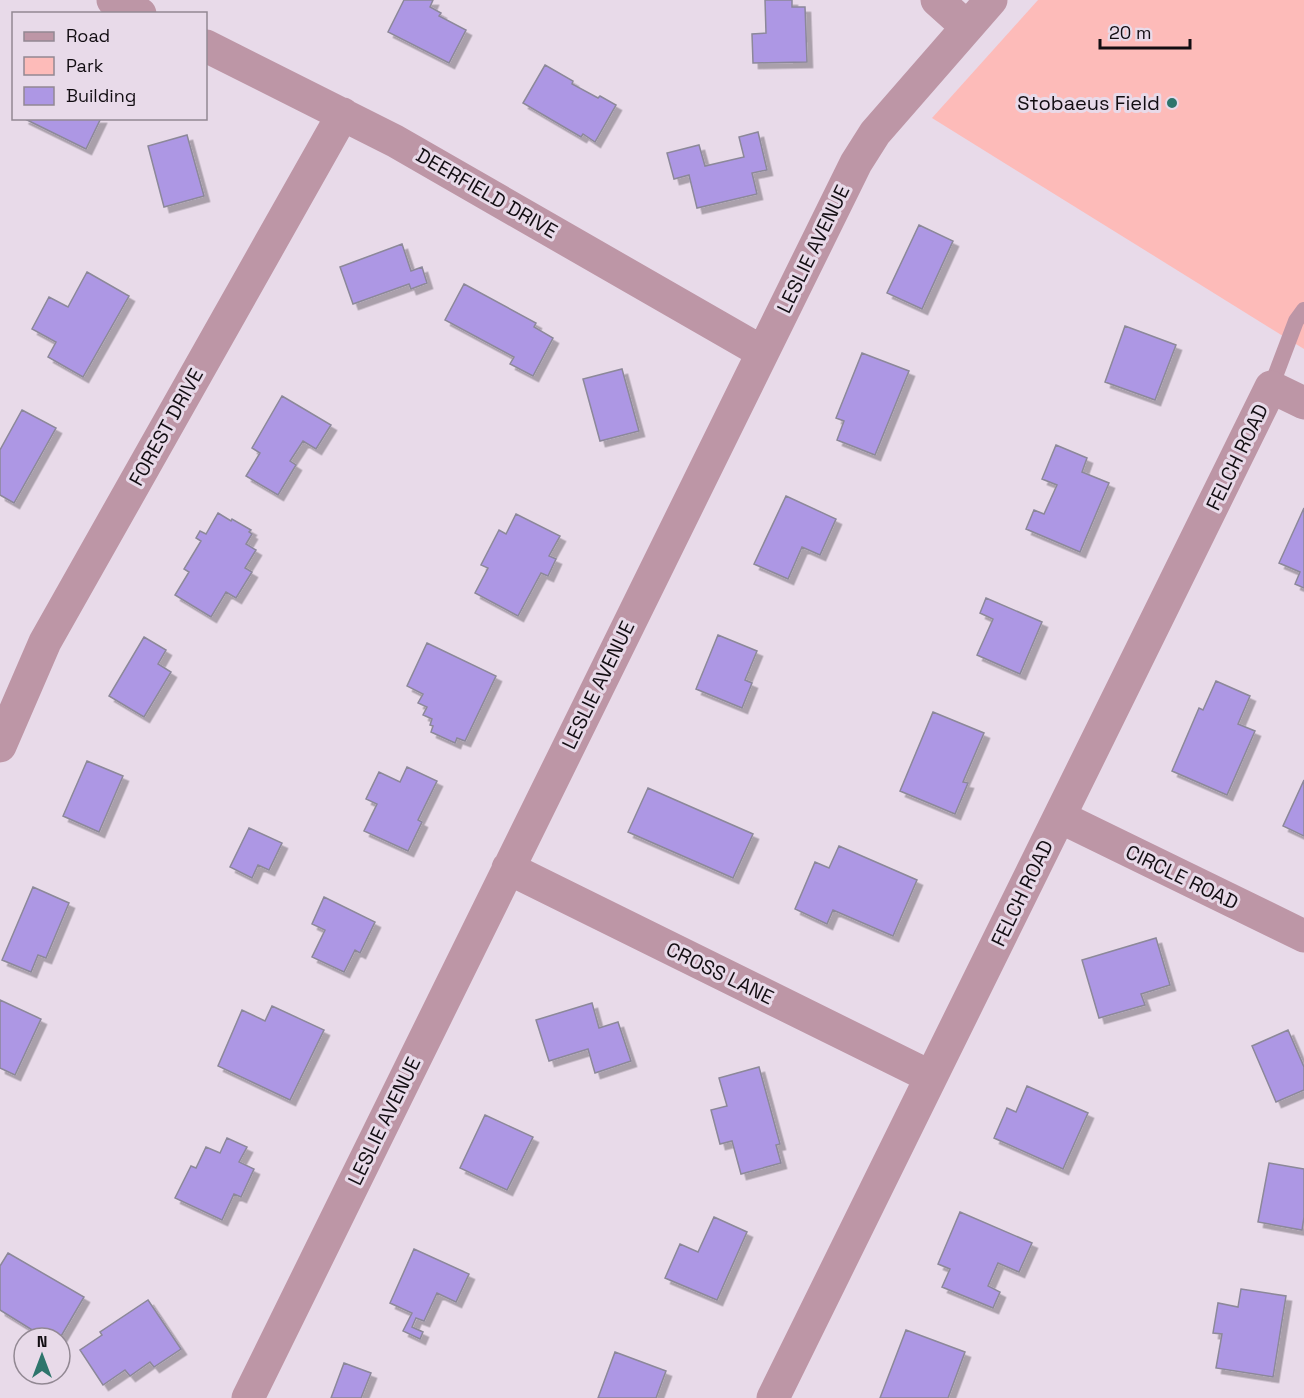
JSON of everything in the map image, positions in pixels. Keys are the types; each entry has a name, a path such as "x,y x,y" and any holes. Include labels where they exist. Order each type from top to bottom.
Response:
{"street":[{"path":"113,0 136,12"},
{"path":"937,0 967,27"},
{"name":"LESLIE AVENUE","path":"248,1398 855,163 875,134 991,0"},
{"name":"DEERFIELD DRIVE","path":"207,46 343,114 473,185 762,352"},
{"name":"FOREST DRIVE","path":"0,746 45,642 343,114"},
{"path":"1271,387 1304,403"},
{"name":"FELCH ROAD","path":"773,1398 1271,387"},
{"name":"CIRCLE ROAD","path":"1059,817 1304,936"},
{"name":"CROSS LANE","path":"508,868 931,1077"}],"lane":[{"path":"1271,387 1296,321 1304,310"}],"green space":[{"path":"1038,0 1304,0 1304,349 932,118"}],"building":[{"path":"404,0 433,0 430,7 441,13 439,16 466,30 449,63 388,32"},
{"path":"765,0 792,0 792,7 805,7 807,62 753,63 752,34 766,33"},
{"path":"545,65 573,81 572,84 616,105 595,142 583,134 581,137 523,103"},
{"path":"27,120 100,120 86,149"},
{"path":"758,132 767,170 752,173 757,194 697,208 689,175 674,179 667,153 699,145 705,166 744,157 739,137"},
{"path":"187,135 204,196 164,207 148,146"},
{"path":"919,225 953,241 922,309 887,293"},
{"path":"402,244 411,271 422,267 427,283 411,289 409,284 353,304 340,267"},
{"path":"87,272 129,296 83,377 48,357 56,342 32,329 49,297 68,307"},
{"path":"464,284 536,323 534,327 553,338 533,376 510,364 514,357 445,320"},
{"path":"1125,326 1176,345 1155,400 1105,382"},
{"path":"862,353 909,371 875,455 837,440 844,421 836,418"},
{"path":"622,369 639,431 600,441 583,379"},
{"path":"282,396 331,425 316,449 303,441 290,461 296,465 278,495 246,476 260,453 252,448"},
{"path":"22,410 56,428 14,503 0,495 0,450"},
{"path":"1056,445 1087,458 1082,472 1109,483 1080,552 1026,529 1034,510 1044,514 1057,485 1042,479"},
{"path":"786,496 836,519 820,555 802,547 788,579 754,564"},
{"path":"1304,508 1304,588 1295,584 1300,572 1279,563"},
{"path":"218,513 251,530 249,532 252,534 246,544 256,550 245,568 252,572 236,598 226,592 211,617 175,595 189,572 184,569 201,541 196,538 200,531 206,534"},
{"path":"516,514 560,536 549,556 556,559 548,576 541,573 518,616 475,593 488,568 481,565 499,530 506,534"},
{"path":"986,598 1042,622 1020,674 977,655 993,619 980,613"},
{"path":"718,635 757,651 745,680 752,683 742,708 696,689"},
{"path":"144,637 166,650 158,664 171,672 144,717 109,696"},
{"path":"427,643 496,676 465,741 457,738 455,743 431,732 432,719 423,715 427,707 418,703 423,694 407,686"},
{"path":"1216,681 1250,696 1238,724 1255,731 1227,795 1172,771 1199,708 1203,710"},
{"path":"933,712 984,733 963,782 968,783 955,814 900,791"},
{"path":"87,761 123,776 99,832 63,816"},
{"path":"407,767 437,781 418,820 422,822 408,851 364,831 377,804 366,799 379,772 400,782"},
{"path":"1304,780 1304,836 1283,826"},
{"path":"648,788 753,834 733,878 628,832"},
{"path":"249,828 282,843 269,870 258,865 252,878 230,867"},
{"path":"839,846 917,880 893,936 833,910 827,924 795,909 815,862 829,868"},
{"path":"33,887 69,903 46,958 38,955 31,972 2,960"},
{"path":"324,897 375,922 360,953 355,950 344,972 312,957 325,930 312,924"},
{"path":"1156,938 1170,985 1141,994 1145,1005 1099,1018 1082,960"},
{"path":"0,1000 41,1019 15,1075 0,1068"},
{"path":"592,1003 599,1028 618,1022 631,1061 595,1073 588,1049 549,1061 536,1020"},
{"path":"272,1006 324,1030 290,1100 218,1066 242,1010 265,1021"},
{"path":"1288,1030 1304,1067 1304,1090 1276,1102 1252,1046"},
{"path":"759,1067 780,1144 776,1145 781,1163 741,1174 732,1141 720,1144 711,1110 727,1106 719,1078"},
{"path":"1027,1086 1088,1113 1063,1169 994,1138 1007,1108 1016,1112"},
{"path":"485,1115 533,1137 507,1190 460,1168"},
{"path":"227,1138 247,1147 239,1162 254,1169 241,1197 234,1194 222,1220 175,1198 191,1166 196,1168 206,1147 220,1153"},
{"path":"1269,1163 1304,1169 1302,1230 1258,1222"},
{"path":"960,1212 1032,1243 1019,1272 998,1263 988,1286 1000,1292 993,1308 942,1287 950,1269 938,1264"},
{"path":"714,1217 747,1232 717,1300 665,1278 680,1244 698,1252"},
{"path":"414,1249 469,1274 456,1302 437,1293 424,1321 416,1318 412,1327 423,1332 420,1339 403,1331 412,1313 390,1303"},
{"path":"8,1253 84,1297 67,1326 26,1326 0,1310 0,1266"},
{"path":"1241,1289 1286,1296 1273,1377 1216,1368 1222,1334 1213,1333 1218,1303 1238,1307"},
{"path":"148,1300 181,1349 154,1367 150,1362 130,1376 125,1370 103,1385 80,1350 102,1335 100,1332"},
{"path":"906,1330 965,1352 948,1398 880,1398"},
{"path":"615,1352 666,1371 656,1398 598,1398"},
{"path":"344,1363 371,1373 361,1398 331,1398"}],"place":[{"name":"Stobaeus Field","path":"1172,103"}]}
